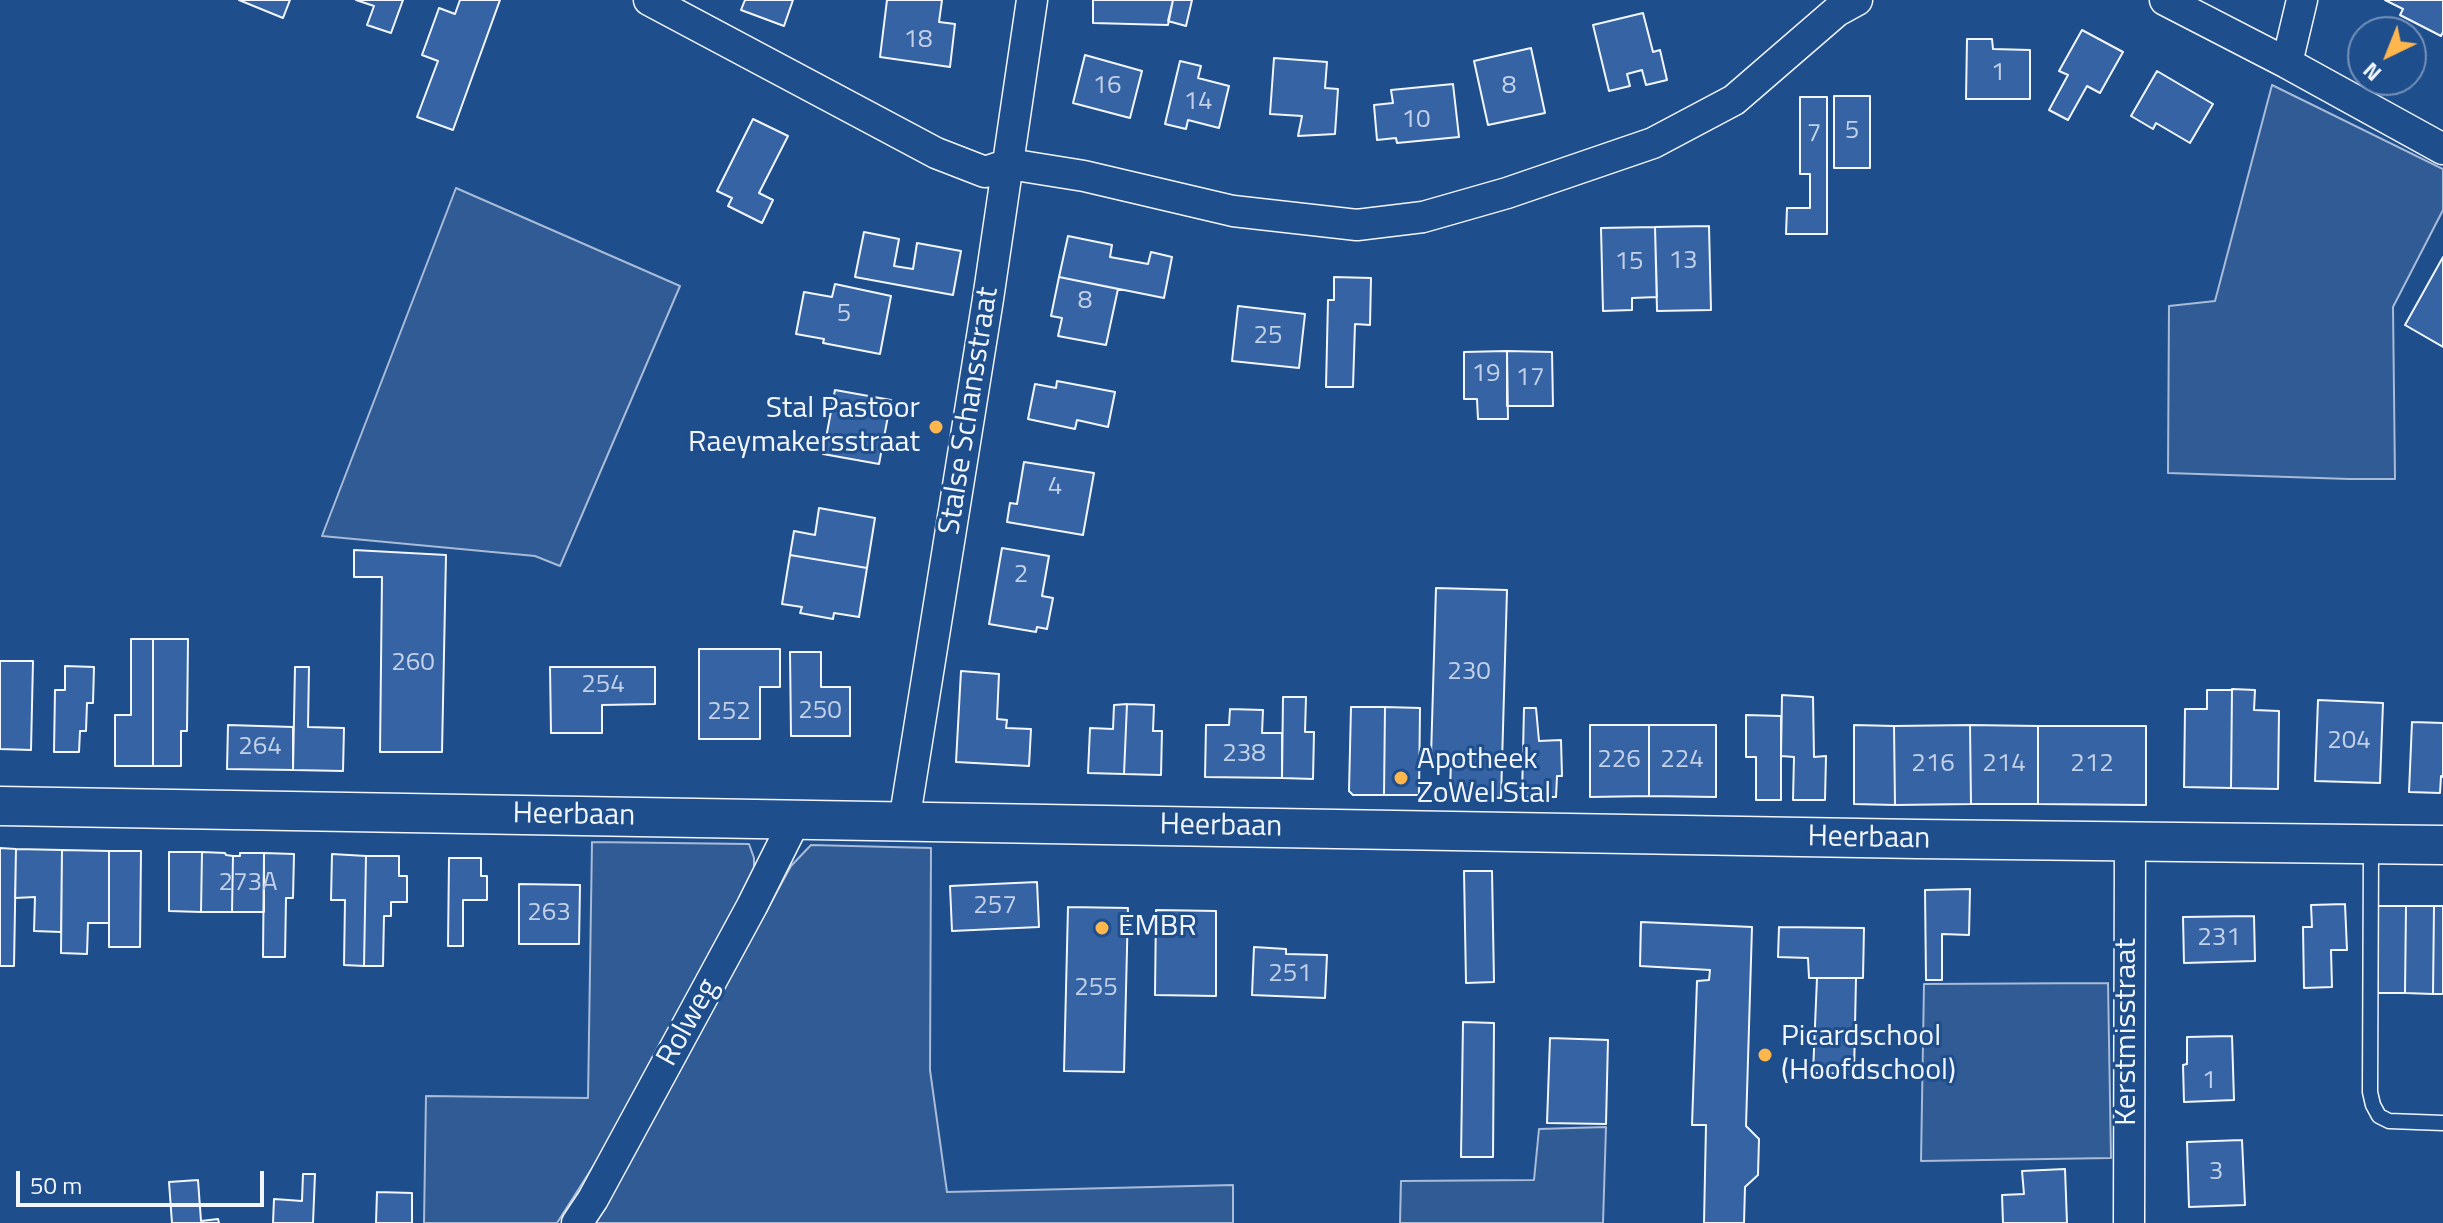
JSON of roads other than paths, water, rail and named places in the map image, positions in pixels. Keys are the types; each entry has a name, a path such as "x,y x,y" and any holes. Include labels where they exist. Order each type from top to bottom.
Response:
{"street":[{"path":"649,0 936,153 985,172 1009,164 1084,176 1233,211 1357,225 1423,217 1507,193 1653,143 1734,100 1837,11 1857,0"},
{"name":"Stalse Schansstraat","path":"904,822 1009,164 1032,0"},
{"path":"2165,0 2443,149"},
{"path":"2287,63 2302,0"},
{"name":"Heerbaan","path":"0,806 2443,845"},
{"name":"Rolweg","path":"577,1223 593,1199 752,906 795,820"},
{"name":"Kerstmisstraat","path":"2129,1223 2130,841"}],"lane":[{"path":"2371,844 2370,1092 2373,1105 2379,1116 2389,1121 2443,1123"}],"place":[{"name":"Stal Pastoor Raeymakersstraat","path":"936,427"},
{"name":"Apotheek ZoWel Stal","path":"1401,778"},
{"name":"EMBR","path":"1102,928"},
{"name":"Picardschool (Hoofdschool)","path":"1765,1055"}]}
